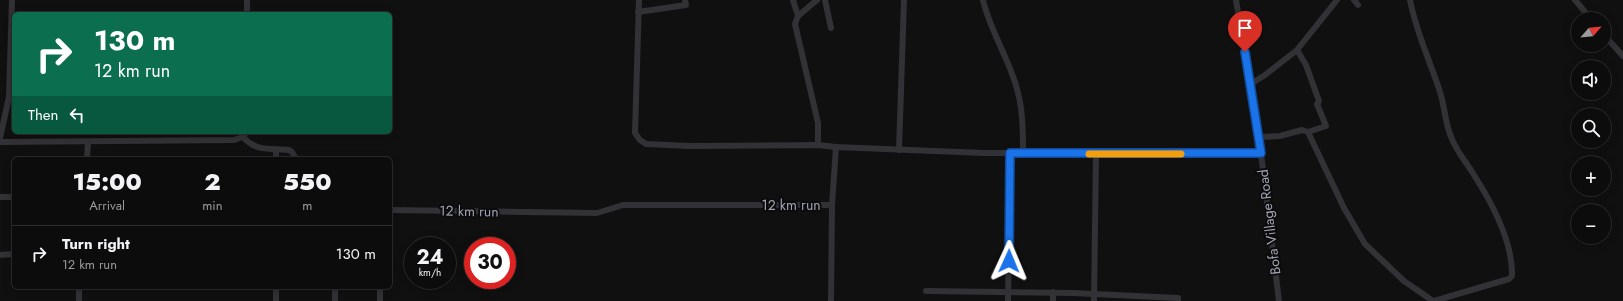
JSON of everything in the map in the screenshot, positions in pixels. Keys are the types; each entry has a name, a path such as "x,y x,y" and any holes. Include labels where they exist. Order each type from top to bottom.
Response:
{"street":[{"path":"0,138 9,97 12,0"},
{"path":"247,0 248,12"},
{"path":"639,0 635,132 640,140 646,144 689,146 818,145 836,148 1010,153 1261,153"},
{"path":"638,12 686,5 685,0"},
{"path":"793,0 798,16"},
{"path":"817,0 798,16 795,24 818,123 818,145"},
{"path":"825,0 831,28"},
{"path":"899,150 904,0"},
{"path":"983,0 988,19 1018,90 1023,128 1023,153"},
{"name":"Bofa Village Road","path":"1236,0 1249,85 1259,137 1279,301"},
{"path":"1249,85 1265,75 1297,50 1337,0"},
{"path":"1308,132 1347,212 1365,244 1404,281 1434,301 1509,279 1512,276 1507,246 1497,218 1477,179 1461,157 1451,138 1442,98 1415,24 1410,0"},
{"path":"1575,0 1585,12"},
{"path":"1611,43 1623,56"},
{"path":"1259,137 1280,136 1302,130 1308,132 1326,126 1317,104 1319,101 1306,65 1297,50"},
{"path":"0,142 228,140 245,134 250,144 255,147 289,150 295,157"},
{"path":"87,157 88,142"},
{"name":"12 km run","path":"392,210 597,213 623,205 832,205 836,148"},
{"path":"276,150 276,157"},
{"path":"1008,301 1010,153"},
{"path":"1094,298 1096,154"},
{"path":"0,197 12,197"},
{"path":"831,301 832,205"},
{"path":"0,255 12,254"},
{"path":"78,289 79,301"},
{"path":"276,289 276,301"},
{"path":"335,289 335,301"},
{"path":"380,289 380,301"},
{"path":"926,291 1053,292 1094,298 1178,298 1178,301"},
{"path":"1053,292 1053,301"}],"slow traffic":[{"path":"1089,154 1181,154"}],"route":[{"path":"1009,261 1010,153 1261,153 1249,85 1245,52"}]}
